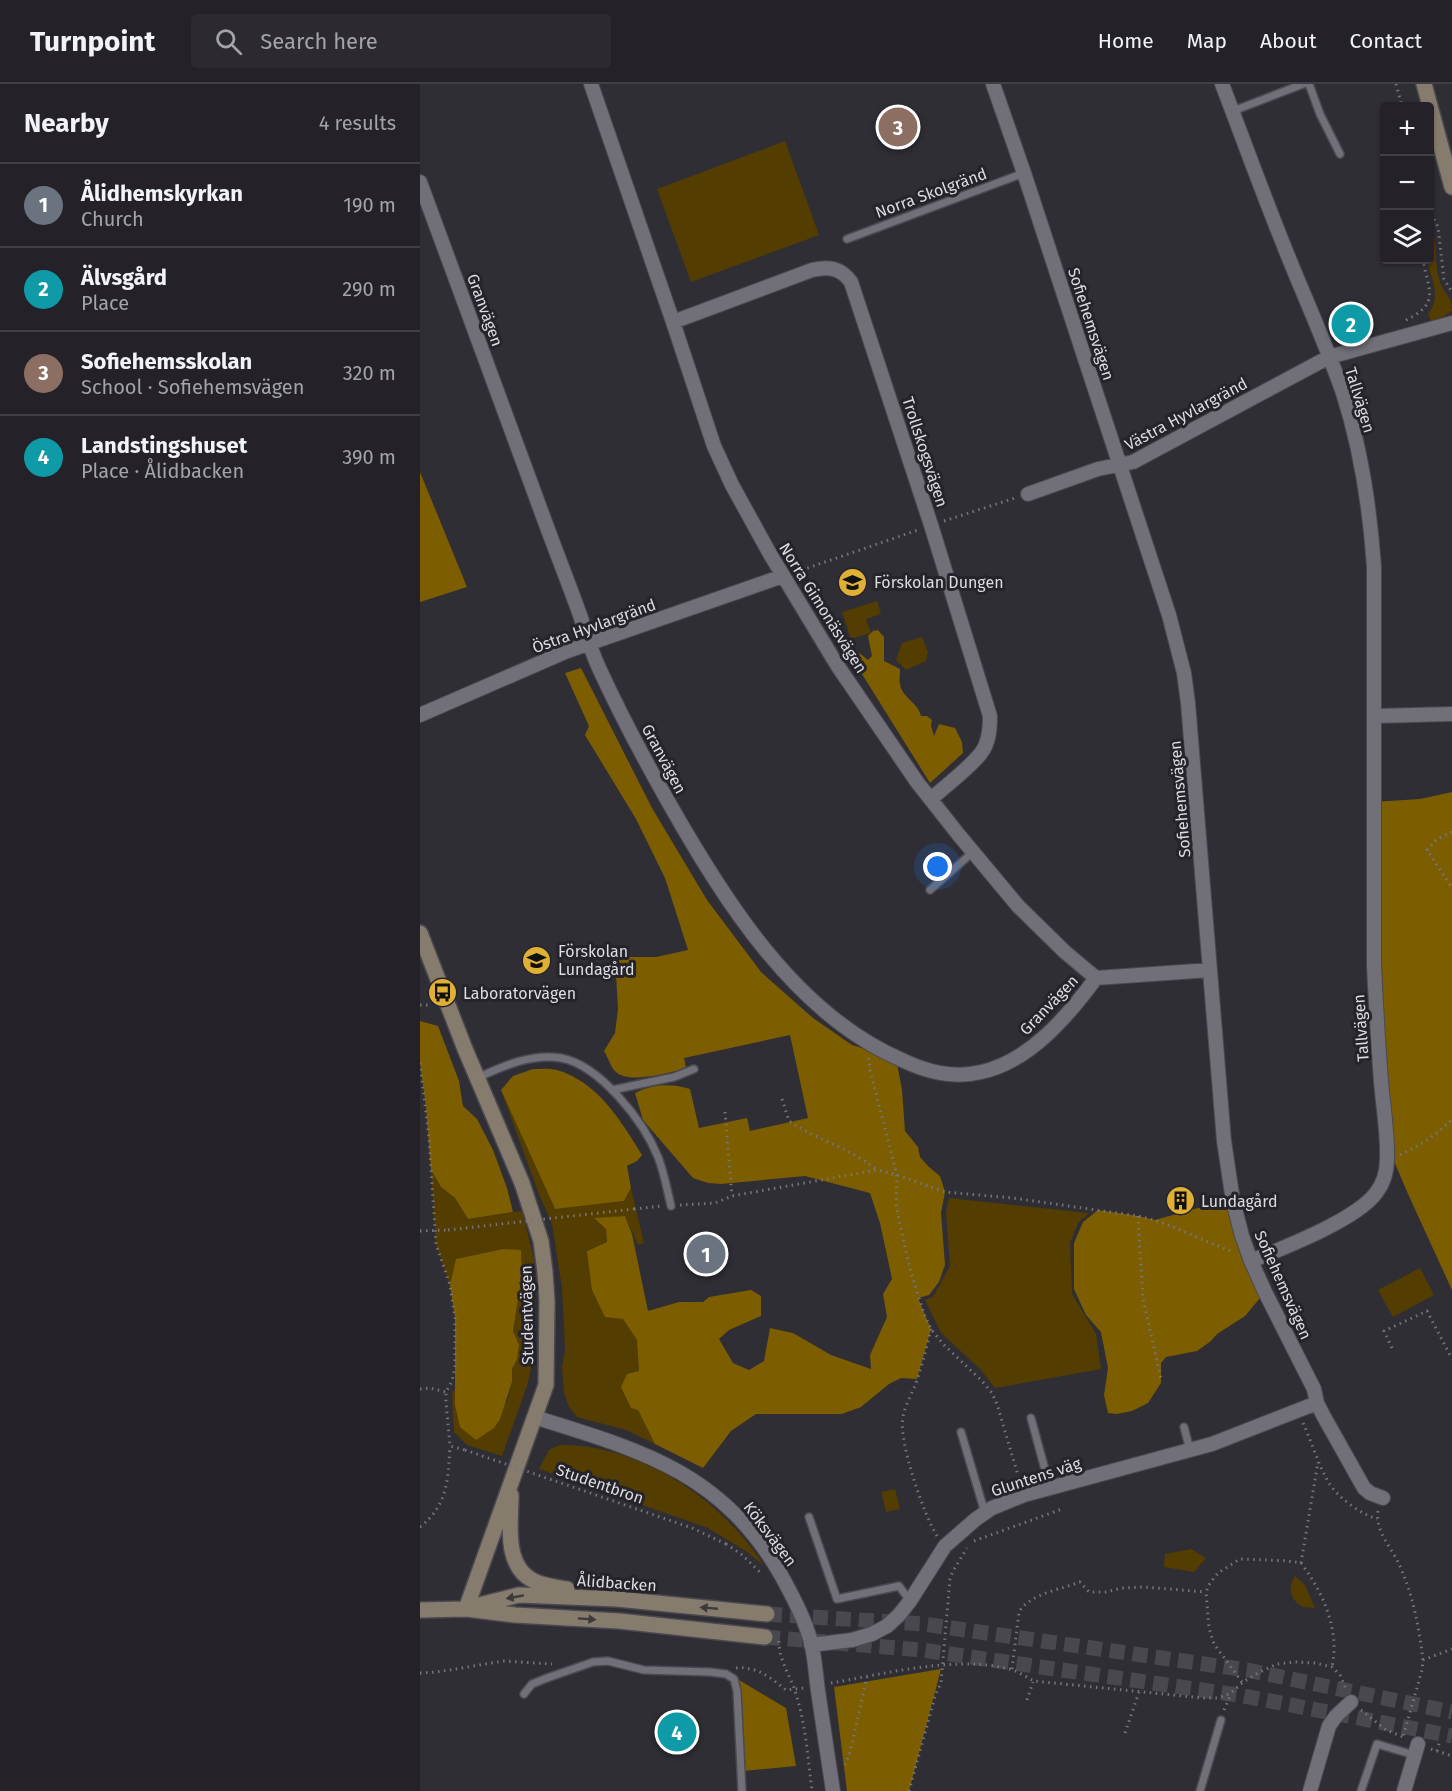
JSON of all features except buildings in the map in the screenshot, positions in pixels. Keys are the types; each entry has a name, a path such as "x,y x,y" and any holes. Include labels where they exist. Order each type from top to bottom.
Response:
{"main road":[{"path":"1424,84 1452,187"},
{"name":"Studentvägen","path":"420,933 456,1028 522,1183 541,1241 547,1301 546,1385 466,1609"},
{"name":"Studentvägen","path":"511,1485 512,1549 514,1559 525,1575 543,1585 617,1599"},
{"name":"Ålidbacken","path":"466,1609 519,1595 617,1599 767,1614"},
{"name":"Ålidbacken","path":"420,1610 466,1609 765,1637"}],"street":[{"name":"Norra Gimonäsvägen","path":"591,84 714,446 732,485 783,576 843,672 917,782 1018,906 1065,952 1096,978"},
{"name":"Sofiehemsvägen","path":"993,84 1169,615 1184,672 1228,1173 1239,1224 1251,1261 1314,1389 1317,1403 1364,1488 1383,1498"},
{"name":"Tallvägen","path":"1222,84 1343,395 1360,460 1372,536 1374,567 1374,966 1387,1161 1382,1184 1365,1204 1339,1221 1251,1261"},
{"name":"Granvägen","path":"420,182 598,666 641,753 701,859 756,938 818,1007 869,1045 919,1068 936,1073 966,1075 996,1068 1011,1061 1039,1040 1065,1015 1096,978"},
{"name":"Trollskogsvägen","path":"673,322 823,267 846,275 851,282 931,525 990,716 988,740 981,753 931,799"},
{"name":"Västra Hyvlargränd","path":"1028,494 1098,469 1133,462 1329,357 1452,323"},
{"name":"Östra Hyvlargränd","path":"420,715 590,644 783,576"},
{"path":"1375,716 1452,714"},
{"path":"1096,978 1210,970"},
{"name":"Gluntens väg","path":"811,1645 852,1640 872,1634 887,1626 910,1601 945,1546 999,1504 1235,1436 1317,1403"},
{"name":"Köksvägen","path":"534,1417 613,1441 658,1460 712,1493 729,1507 763,1546 792,1596 811,1645 833,1791"},
{"path":"1310,1791 1329,1726 1336,1716 1352,1702"},
{"path":"1404,1791 1416,1749"}],"lane":[{"path":"1233,111 1303,84"},
{"path":"1309,84 1320,114 1340,154"},
{"name":"Norra Skolgränd","path":"847,238 1024,173"},
{"path":"930,890 972,852"},
{"path":"477,1078 503,1066 536,1057 561,1058 579,1064 598,1076 612,1089 654,1148 662,1167 671,1206"},
{"path":"612,1089 674,1077 694,1070"},
{"path":"1031,1418 1050,1488"},
{"path":"1184,1427 1190,1450"},
{"path":"961,1432 985,1513"},
{"path":"809,1517 837,1599 899,1586 910,1601"},
{"path":"524,1694 532,1684 593,1662 609,1660 644,1670 726,1674 734,1679 737,1690 742,1791"},
{"path":"1200,1791 1221,1720"},
{"path":"1361,1791 1377,1744 1416,1749"}],"path":[{"path":"1396,84 1401,102"},
{"path":"1434,221 1438,227 1444,279 1452,292"},
{"path":"1384,341 1388,328 1421,313 1428,303 1430,292 1424,264"},
{"path":"783,576 1028,494"},
{"path":"1452,832 1437,839 1427,850 1452,888"},
{"path":"420,1005 431,1005"},
{"path":"869,1045 870,1070 897,1175 896,1203 899,1220 918,1298 931,1329 943,1344 982,1381 998,1404 1024,1495"},
{"path":"420,1063 429,1138 435,1231 439,1255 451,1292 455,1318 455,1367 452,1381 446,1392 450,1446 449,1476 446,1491 432,1516 420,1527"},
{"path":"782,1099 789,1121 807,1133 865,1160 877,1170"},
{"path":"725,1112 732,1196"},
{"path":"1387,1161 1424,1143 1452,1119"},
{"path":"420,1231 715,1203 732,1196 877,1170 945,1192 1013,1198 1138,1215 1235,1252"},
{"path":"1138,1215 1143,1299 1161,1379"},
{"path":"1392,1348 1384,1331 1427,1311 1452,1359"},
{"path":"931,1329 902,1420 911,1469 922,1505 932,1528 945,1546"},
{"path":"420,1389 430,1388 446,1392"},
{"name":"Studentbron","path":"450,1446 692,1528 726,1544"},
{"path":"1318,1460 1301,1563 1320,1591 1331,1624 1334,1657 1332,1667"},
{"path":"909,1791 936,1693 941,1683 952,1571 971,1543 1062,1509"},
{"path":"1377,1520 1379,1529 1393,1552 1413,1600 1423,1660 1403,1737"},
{"path":"1243,1682 1214,1644 1209,1628 1206,1592 1210,1582 1218,1573 1240,1560 1301,1563"},
{"path":"1012,1670 1019,1612 1022,1606 1031,1599 1080,1582 1089,1592 1144,1587 1206,1592"},
{"path":"1423,1660 1452,1649"},
{"path":"420,1673 504,1661 553,1664"},
{"path":"827,1684 944,1664 979,1665 1012,1670 1034,1681 1218,1698 1231,1693 1243,1682 1277,1664 1315,1663 1332,1667 1340,1675 1352,1702 1371,1720 1403,1737 1416,1749 1437,1751 1452,1756"},
{"path":"726,1674 738,1667 754,1669 786,1689 795,1690 807,1687"},
{"path":"842,1772 850,1752 867,1677"},
{"path":"1027,1700 1034,1681"},
{"path":"795,1690 804,1730 812,1791"},
{"path":"1125,1733 1140,1692"},
{"path":"1221,1720 1231,1693"},
{"path":"1437,1751 1440,1740"}],"shaded area":[{"path":"785,141 819,235 691,282 657,189"},
{"path":"1434,232 1438,275 1442,287 1450,298 1452,311 1431,321 1428,314 1434,301 1433,281 1428,264 1434,264"},
{"path":"420,472 467,587 420,602"},
{"path":"877,601 881,614 866,619 871,633 851,639 842,612"},
{"path":"878,630 884,637 884,661 900,669 901,689 917,707 921,716 927,716 932,720 934,736 939,724 955,728 962,742 963,753 930,783 847,650 856,650 868,660 872,656 868,636"},
{"path":"922,637 928,652 926,661 906,670 896,660 902,643"},
{"path":"581,668 652,808 707,900 761,972 813,1018 852,1045 896,1058 902,1090 905,1131 918,1147 920,1157 940,1176 945,1192 941,1213 945,1265 939,1282 929,1295 918,1298 931,1329 917,1379 901,1378 889,1384 861,1407 842,1414 756,1414 731,1431 703,1468 655,1444 638,1410 631,1408 621,1387 627,1374 639,1371 637,1340 623,1319 605,1317 592,1290 587,1251 607,1242 606,1229 594,1218 625,1216 632,1234 648,1311 679,1302 703,1302 709,1297 751,1290 761,1296 761,1316 729,1330 719,1339 733,1363 749,1370 764,1361 770,1328 793,1333 831,1355 871,1369 870,1355 887,1317 883,1294 892,1279 880,1223 870,1193 805,1176 721,1184 708,1183 693,1178 643,1120 635,1093 655,1086 669,1085 690,1089 699,1128 747,1118 750,1131 808,1118 790,1035 684,1058 687,1072 681,1070 647,1077 629,1077 616,1072 611,1065 604,1051 615,1033 618,1009 615,957 656,957 688,950 665,878 636,819 585,735 589,726 565,673"},
{"path":"1452,792 1452,1290 1386,1142 1373,802 1420,799"},
{"path":"420,1021 438,1026 459,1081 463,1106 477,1119 493,1150 513,1212 468,1219 455,1198 441,1187 431,1170 420,1063"},
{"path":"533,1069 557,1070 585,1084 607,1104 626,1129 642,1155 637,1161 627,1166 631,1188 624,1201 555,1209 501,1090 513,1076"},
{"path":"501,1090 555,1209 624,1201 631,1188 644,1243 638,1245 625,1216 595,1219 606,1229 607,1243 588,1250 623,1319 637,1340 638,1410 655,1444 626,1430 577,1417 569,1407 564,1393 562,1367 565,1351 562,1288 552,1224"},
{"path":"431,1170 441,1187 455,1198 468,1219 522,1211 534,1259 535,1350 527,1386 502,1456 467,1445 454,1432 452,1394 455,1388 455,1405 507,1402 512,1382 512,1369 517,1359 513,1331 522,1276 521,1251 503,1249 457,1259 450,1285 436,1244"},
{"path":"949,1198 1089,1213 1078,1223 1070,1243 1072,1294 1096,1334 1101,1369 995,1388 980,1369 941,1333 925,1300 933,1297 950,1266 946,1212"},
{"path":"1233,1201 1265,1292 1245,1316 1217,1334 1197,1351 1166,1357 1161,1363 1161,1383 1148,1403 1132,1411 1108,1413 1104,1395 1108,1368 1101,1332 1086,1315 1074,1289 1074,1243 1083,1222 1098,1210 1155,1220"},
{"path":"503,1249 521,1250 522,1275 513,1331 519,1345 517,1359 512,1369 512,1382 500,1419 494,1428 476,1440 460,1427 455,1405 455,1318 450,1285 456,1259"},
{"path":"1420,1268 1434,1295 1393,1317 1378,1290"},
{"path":"559,1445 589,1447 619,1454 648,1465 676,1480 726,1519 747,1542 764,1566 746,1551 708,1528 539,1469 549,1450"},
{"path":"895,1489 900,1509 886,1512 881,1492"},
{"path":"1191,1549 1206,1558 1194,1572 1164,1567 1165,1554"},
{"path":"1295,1576 1305,1585 1315,1608 1303,1607 1295,1601 1291,1593 1291,1585"},
{"path":"941,1669 909,1791 847,1791 834,1687"},
{"path":"739,1680 786,1708 796,1766 743,1771"}],"tunnel":[{"path":"767,1614 923,1624 1247,1670 1452,1712"},
{"path":"765,1637 922,1650 1244,1696 1452,1736"}],"place":[{"name":"Sofiehemsskolan","path":"898,127"},
{"name":"Älvsgård","path":"1351,324"},
{"name":"Förskolan Dungen","path":"853,582"},
{"name":"Förskolan Lundagård","path":"537,960"},
{"name":"Laboratorvägen","path":"442,993"},
{"name":"Lundagård","path":"1180,1201"},
{"name":"Ålidhemskyrkan","path":"706,1254"},
{"name":"Landstingshuset","path":"677,1732"}]}
